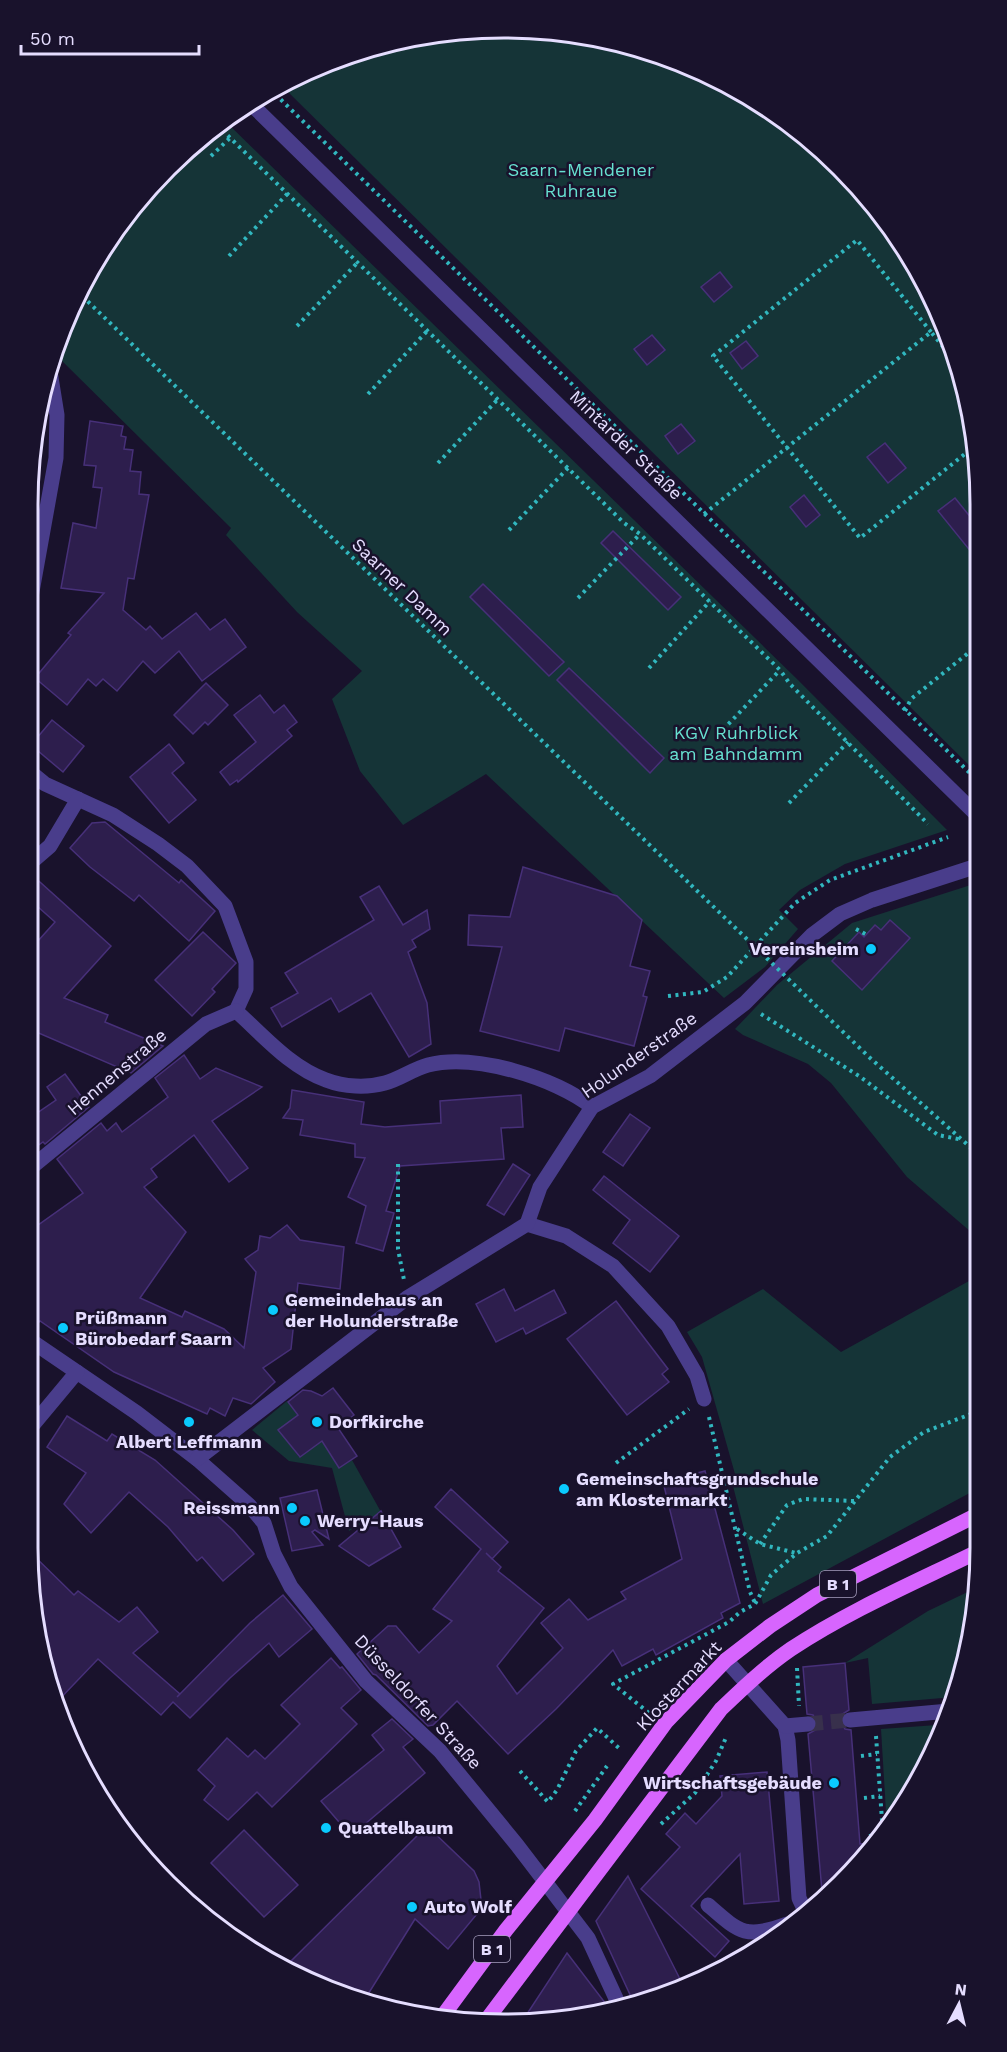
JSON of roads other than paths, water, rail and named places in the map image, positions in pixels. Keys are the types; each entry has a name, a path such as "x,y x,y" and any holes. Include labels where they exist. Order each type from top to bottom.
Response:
{"main road":[{"name":"Klostermarkt","path":"544,1882 595,1820 666,1722 726,1660 770,1626 817,1595 970,1518"},
{"name":"B 1","path":"491,2014 569,1913 689,1749 721,1709 748,1683 790,1650 840,1619 970,1556"},
{"name":"B 1","path":"450,2012 544,1882"}],"street":[{"name":"Mintarder Straße","path":"256,109 970,808"},
{"path":"38,558 56,458 57,415 52,386"},
{"path":"38,778 113,815 158,844 187,866 225,906 246,962 246,989 236,1011 294,1063 327,1081 356,1087 385,1083 428,1065 466,1062 510,1069 576,1095 592,1107"},
{"path":"38,856 50,846 78,799"},
{"name":"Holunderstraße","path":"528,1224 540,1187 592,1107 650,1076 745,1004 812,935 840,914 872,900 970,868"},
{"name":"Hennenstraße","path":"38,1162 206,1024 236,1011"},
{"path":"197,1459 407,1298 528,1224 566,1236 613,1266 668,1326 697,1376 704,1399"},
{"name":"Düsseldorfer Straße","path":"38,1345 137,1413 197,1459 249,1505 264,1523 274,1554 291,1587 366,1681 453,1765 588,1938 617,2001"},
{"path":"38,1419 77,1372"},
{"path":"726,1660 785,1726 788,1740 799,1898 802,1906"},
{"path":"850,1720 940,1712"},
{"path":"785,1726 808,1724"},
{"path":"708,1905 737,1929 753,1933 774,1927"}],"tunnel":[{"path":"808,1724 850,1720"}],"place":[{"name":"Vereinsheim","path":"871,949"},
{"name":"Gemeindehaus an der Holunderstraße","path":"273,1310"},
{"name":"Prüßmann Bürobedarf Saarn","path":"63,1328"},
{"name":"Albert Leffmann","path":"189,1422"},
{"name":"Dorfkirche","path":"317,1422"},
{"name":"Gemeinschaftsgrundschule am Klostermarkt","path":"564,1489"},
{"name":"Reissmann","path":"292,1508"},
{"name":"Werry-Haus","path":"305,1521"},
{"name":"Wirtschaftsgebäude","path":"834,1783"},
{"name":"Quattelbaum","path":"326,1828"},
{"name":"Auto Wolf","path":"412,1907"}],"park label":[{"name":"Saarn-Mendener Ruhraue","path":"581,180"},
{"name":"KGV Ruhrblick am Bahndamm","path":"736,743"}]}
